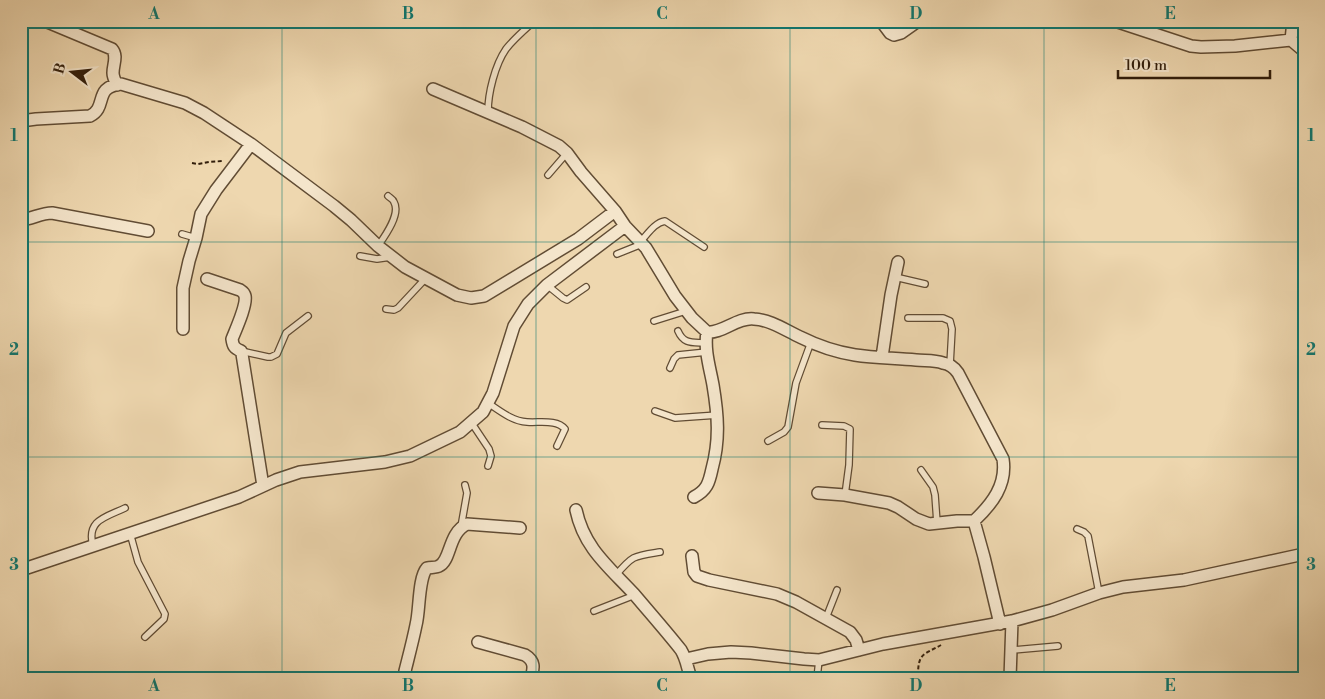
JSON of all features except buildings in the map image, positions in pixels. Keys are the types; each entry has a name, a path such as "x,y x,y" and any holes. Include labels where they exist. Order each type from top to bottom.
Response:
{"street":[{"path":"45,21 112,49 115,52 113,75 117,85"},
{"path":"881,21 890,33 894,35 901,33 918,21"},
{"path":"1116,21 1191,46 1235,46 1291,40 1304,50"},
{"path":"1291,40 1294,21"},
{"path":"21,121 90,116 95,114 104,91 111,85 121,84 185,103 204,113 251,144 334,206 378,246 405,267 457,295 471,298 484,296 578,239 620,218"},
{"path":"433,89 522,127 559,146 567,153 641,243 692,318 706,342 718,415 716,454 710,476 706,487 702,492 694,496"},
{"path":"183,329 183,288 201,214 216,190 251,144"},
{"path":"29,219 45,213 52,213 148,231"},
{"path":"21,570 239,497 276,480 300,472 385,462 410,456 460,432 483,412 488,403 493,393 514,326 528,304 620,218"},
{"path":"882,357 898,262"},
{"path":"207,279 240,290 245,296 244,306 232,339 234,348 242,355 263,486"},
{"path":"706,342 714,332 742,320 754,318 782,327 811,342 837,351 855,355 935,361 950,365 958,373 1001,454 1004,468 999,490 986,510 974,521 929,524 890,504 845,495 818,493"},
{"path":"576,510 579,524 590,545 673,640 686,659 691,678"},
{"path":"974,521 1000,624"},
{"path":"408,678 405,671 417,622 424,571 427,568 439,567 444,563 456,532 467,524 520,528"},
{"path":"686,659 708,654 752,652 819,660 883,644 1000,624 1052,610 1099,593 1123,587 1184,580 1304,553"},
{"path":"692,556 694,572 697,576 777,594 796,602 842,627 854,636 859,650"},
{"path":"1010,678 1012,621"},
{"path":"478,642 530,658 534,666 531,678"}],"lane":[{"path":"488,112 490,90 505,50 531,24"},
{"path":"548,175 567,153"},
{"path":"378,246 393,219 394,202 388,196"},
{"path":"617,254 641,243 659,222 666,221 704,247"},
{"path":"182,234 196,238"},
{"path":"360,256 377,259 391,257"},
{"path":"895,276 925,284"},
{"path":"386,309 394,310 398,308 426,278"},
{"path":"547,285 567,300 586,287"},
{"path":"654,321 686,310"},
{"path":"242,355 274,356 279,351 286,333 308,316"},
{"path":"908,318 943,318 950,321 952,328 950,365"},
{"path":"678,330 680,337 686,341 706,342"},
{"path":"670,368 678,355 706,342"},
{"path":"768,441 784,432 788,427 796,383 811,342"},
{"path":"488,403 517,421 554,422 562,425 565,429 557,446"},
{"path":"655,411 675,418 718,415"},
{"path":"471,422 489,449 491,456 488,466"},
{"path":"822,425 844,426 850,429 849,465 845,495"},
{"path":"921,470 933,487 937,523"},
{"path":"461,527 467,493 465,486"},
{"path":"93,546 91,538 92,528 104,518 125,508"},
{"path":"1077,529 1088,536 1099,593"},
{"path":"130,533 138,562 165,614 164,619 145,636"},
{"path":"616,575 630,559 636,556 660,552"},
{"path":"826,618 837,590"},
{"path":"594,611 635,595"},
{"path":"1012,650 1058,646"},
{"path":"817,678 819,660"}],"path":[{"path":"192,162 198,164 238,161"},
{"path":"918,676 918,662 920,658 942,645"}]}
